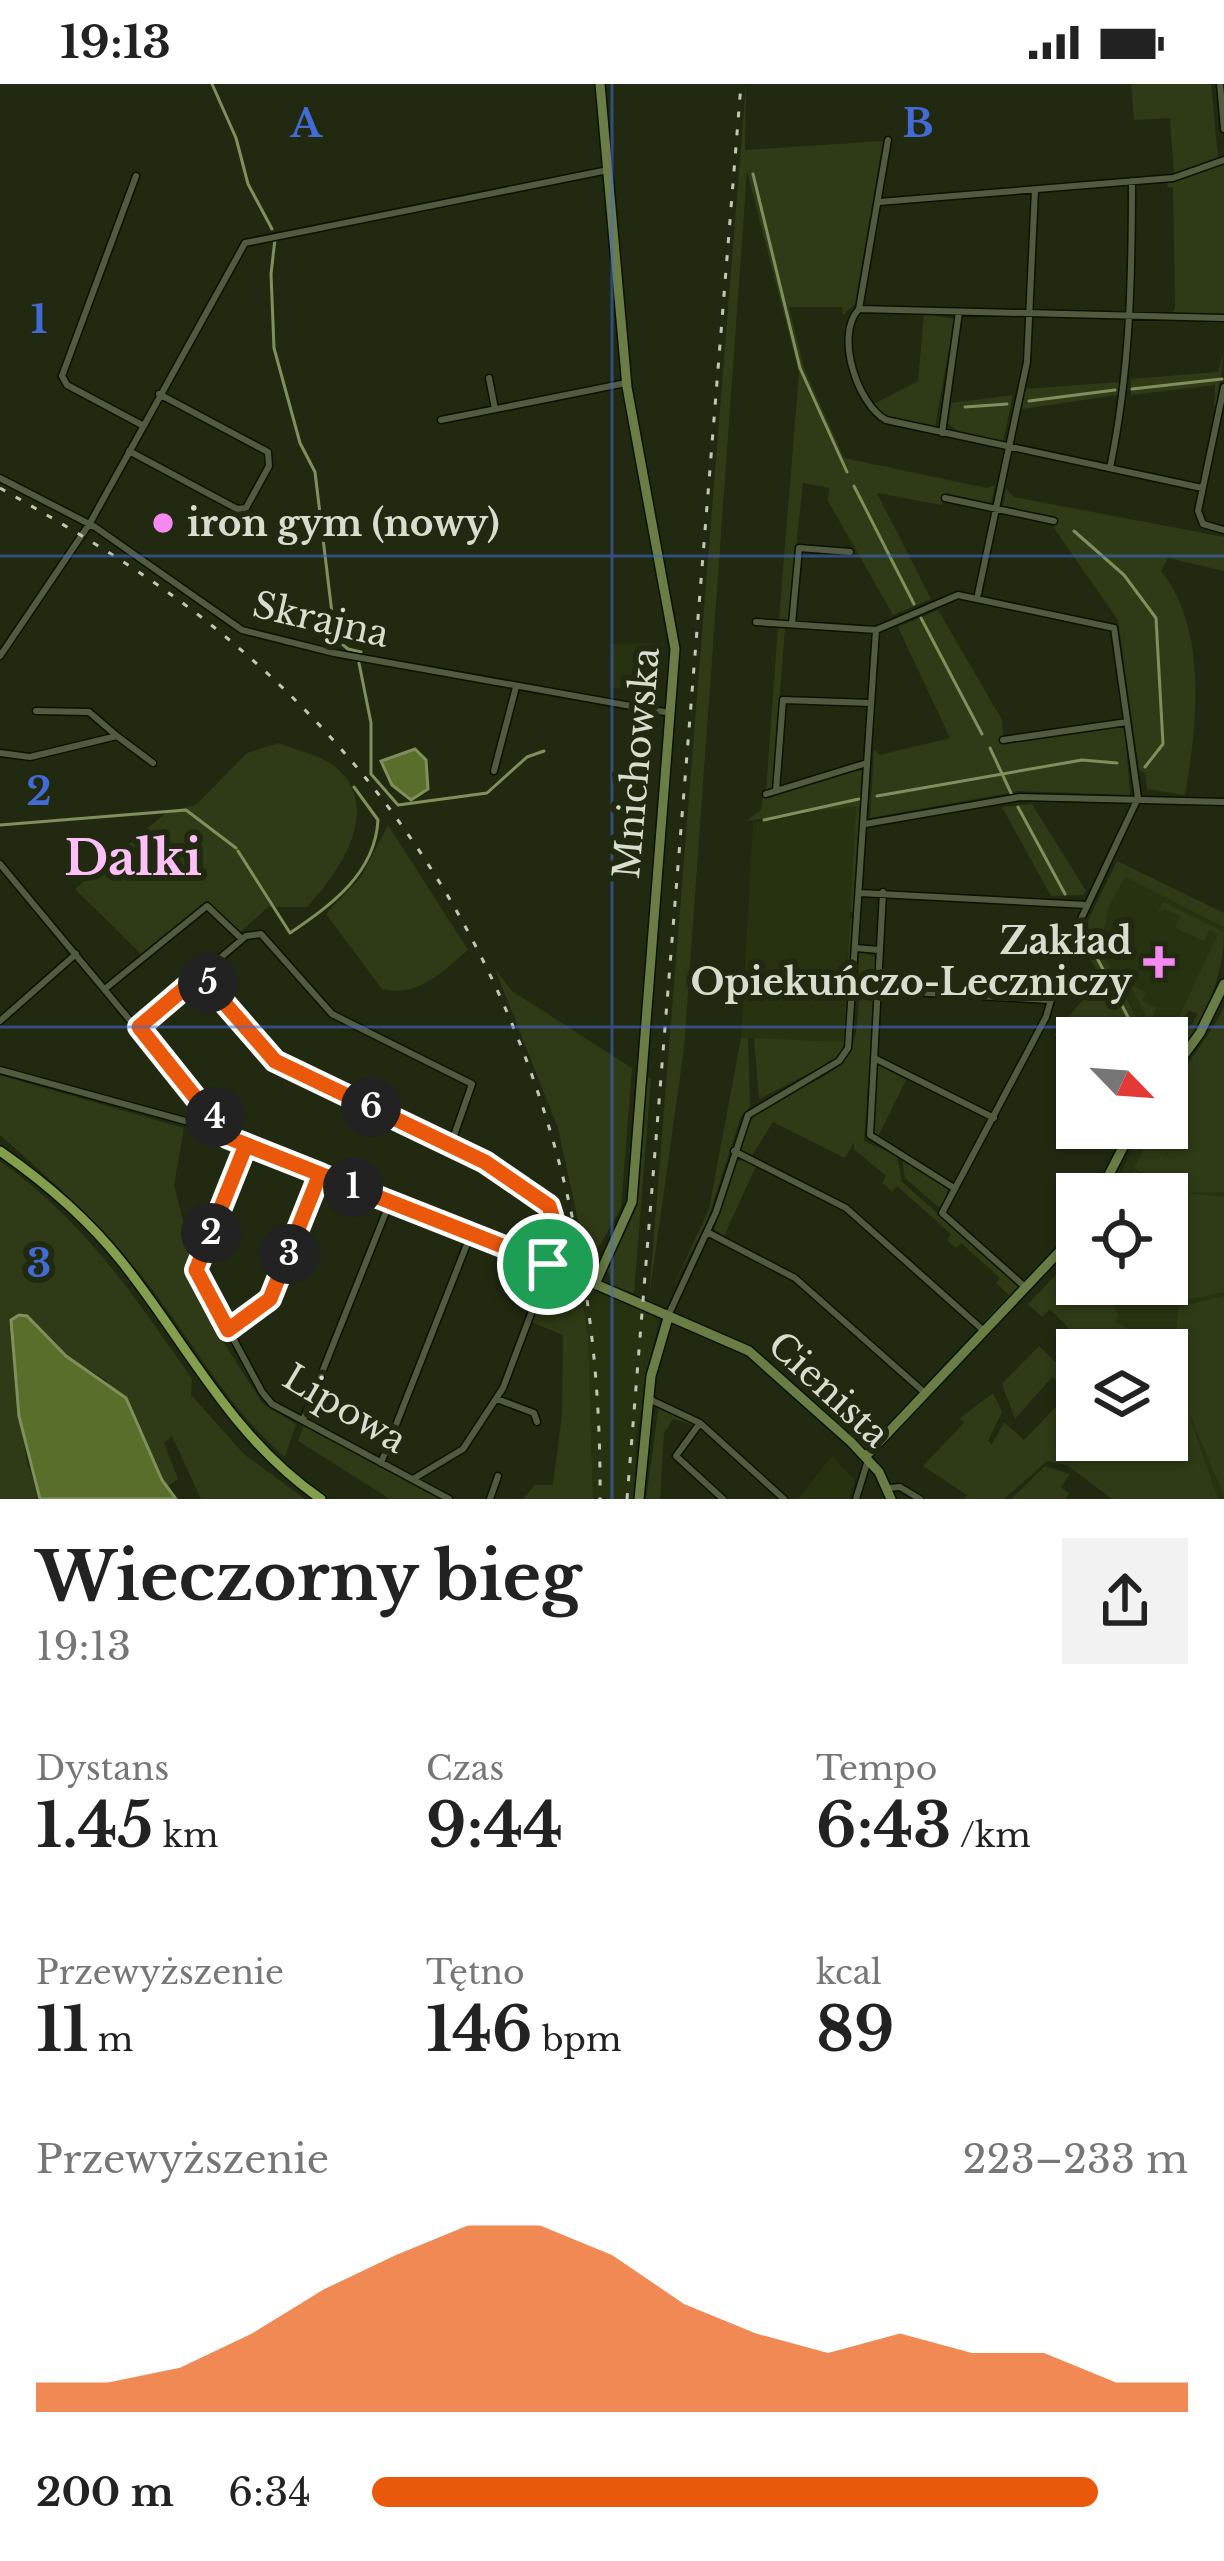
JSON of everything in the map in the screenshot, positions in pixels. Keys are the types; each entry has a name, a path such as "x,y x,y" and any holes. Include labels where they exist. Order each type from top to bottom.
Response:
{"main road":[{"path":"0,1151 87,1222 131,1274 240,1429 321,1499"}],"street":[{"name":"Mnichowska","path":"595,1284 632,1202 670,713 671,612 626,383 599,84"},
{"path":"1220,84 1224,129"},
{"path":"888,140 859,309 850,324 851,360 873,411 886,420 1202,488"},
{"path":"879,202 1173,178 1224,160"},
{"path":"0,656 90,524 232,258 252,238 608,170"},
{"path":"136,176 62,376 67,385 143,425"},
{"path":"1110,468 1124,398 1132,181"},
{"path":"978,596 1028,362 1035,190"},
{"path":"859,309 1224,318"},
{"path":"942,433 959,312"},
{"path":"490,378 495,409"},
{"path":"441,420 626,383"},
{"path":"1224,387 1199,519 1224,530"},
{"path":"129,451 237,509 246,508 269,466 268,452 160,394"},
{"name":"Skrajna","path":"0,478 90,524 242,630 516,687 670,713"},
{"path":"945,498 1054,520"},
{"path":"792,624 799,548 850,552"},
{"path":"756,622 876,629 958,595 1110,625 1138,798 1087,905 1046,1017 942,1214 1027,1288"},
{"path":"639,1499 649,1399 668,1318 707,1232 734,1151 756,1107 839,1061 848,1048 876,629"},
{"path":"494,771 516,687"},
{"path":"776,791 783,700 871,703"},
{"path":"36,711 89,712 153,764"},
{"path":"1003,740 1127,722"},
{"path":"0,753 30,757 117,736"},
{"path":"766,794 867,763"},
{"path":"865,824 1020,796 1224,802"},
{"path":"1,867 227,1137"},
{"path":"884,892 870,1135 954,1188"},
{"path":"860,893 1087,905"},
{"path":"106,988 207,906 242,939"},
{"path":"139,1027 242,939 261,934 332,1014 472,1084 451,1144"},
{"path":"856,949 879,950"},
{"path":"0,1021 76,954"},
{"path":"200,975 275,1061 451,1144 549,1206 559,1238 497,1399 463,1449 412,1479"},
{"path":"1188,1049 1224,984"},
{"path":"877,990 1049,1000"},
{"path":"872,1057 994,1118"},
{"path":"0,1070 227,1137 595,1284"},
{"name":"Lipowa","path":"246,1145 196,1270 266,1399 449,1499"},
{"path":"734,1151 846,1208 985,1331"},
{"path":"228,1330 270,1299 320,1174"},
{"path":"303,1420 390,1202"},
{"path":"707,1232 797,1279 925,1393"},
{"path":"381,1463 471,1234"},
{"path":"856,1499 867,1459 1056,1256"},
{"name":"Cienista","path":"595,1284 668,1318 696,1323 749,1351 867,1459 890,1494 907,1490 920,1499"},
{"path":"497,1399 535,1413 537,1422"},
{"path":"649,1399 700,1424 784,1499"},
{"path":"700,1424 676,1456 723,1499"},
{"path":"490,1499 498,1476"}],"shaded area":[{"path":"746,84 745,150 883,141 855,304 843,315 842,307 789,307 804,368 844,458 987,488 995,485 991,505 944,496 942,505 877,493 931,599 893,615 828,501 829,488 803,483 788,620 779,620 799,373 747,171 684,1048 649,1298"},
{"path":"1131,84 1211,84 1218,158 1174,174 1170,118 1134,120"},
{"path":"1224,163 1224,315 1170,314 1175,309 1173,188 1167,187 1168,182"},
{"path":"924,314 954,319 935,428 886,416 874,404 918,381"},
{"path":"1224,352 1214,418 1215,385 1131,395 1131,379 1218,372"},
{"path":"1120,382 1118,395 1022,409 1025,389"},
{"path":"1013,395 1003,442 964,435 948,424 951,403"},
{"path":"1006,489 1014,497 1224,537 1224,571 1168,558 1161,571 1176,594 1192,649 1195,709 1185,795 1147,789 1145,773 1139,770 1118,620 1054,528 1056,517 1003,506"},
{"path":"938,610 1002,720 1004,744 1119,726 1125,729 1130,795 1019,791 870,818 874,750 880,755 950,738 898,627"},
{"path":"778,627 785,628 772,789 766,791"},
{"path":"664,643 656,696 610,687 612,644"},
{"path":"279,743 333,765 348,781 356,800 352,839 332,876 307,907 268,907 237,935 211,906 143,956 75,889 167,812 196,805 247,753"},
{"path":"415,749 426,760 428,789 411,800 392,785 381,761"},
{"path":"862,768 856,912 850,912 856,806 746,821 761,810 763,797"},
{"path":"1032,804 1086,891 1083,895 1051,896 1002,807"},
{"path":"856,805 843,1042 741,1038 753,823"},
{"path":"388,825 468,950 429,981 395,991 382,989 326,914 361,877"},
{"name":"Zakład Opiekuńczo-Leczniczy","path":"1117,861 1224,913 1224,934 1183,1017 1136,1017 1089,923"},
{"path":"1117,861 1224,913 1224,927 1125,877 1108,909 1103,934 1093,932 1136,1017 1069,1017 1100,979 1080,937"},
{"path":"1163,902 1224,932 1221,965 1211,996 1188,1039 1198,1014 1188,1010 1179,1017 1218,934 1210,930 1204,941 1175,928 1180,916 1165,909 1158,913"},
{"path":"850,919 855,920 846,1045 835,1060 759,1099 754,1038 843,1042"},
{"path":"859,952 877,957 864,1141 897,1156 902,1182 1020,1286 991,1322 985,1320 1009,1295 996,1283 1000,1278 961,1243 956,1248 947,1240 951,1234 897,1186 892,1191 882,1183 886,1176 854,1149 854,1142 845,1158 773,1122 752,1155 741,1150 745,1131 766,1106 828,1074 849,1053 857,1026"},
{"path":"495,969 512,991 632,1068 621,1208 588,1266 558,1128"},
{"path":"1130,985 1146,993 1142,1001 1156,1008 1152,1017 1147,1017"},
{"path":"1224,1008 1224,1192 1188,1193 1188,1173 1142,1173 1134,1168 1144,1149 1168,1149 1158,1170 1169,1149 1188,1149 1188,1064"},
{"path":"1224,1018 1224,1499 1177,1499 1113,1461 1188,1461 1188,1329 1122,1329 1071,1305 1188,1305 1188,1173 1121,1173 1133,1149 1188,1149 1191,1087"},
{"path":"741,1038 748,1038 750,1107 741,1116 707,1222 672,1289 709,1209"},
{"path":"876,1064 906,1080 878,1137 871,1133"},
{"path":"0,1075 184,1128 174,1185 201,1292 199,1303 262,1403 296,1424 285,1457 243,1414 121,1252 0,1135"},
{"path":"645,1075 651,1079 634,1293 613,1286 607,1270 636,1200"},
{"path":"902,1158 948,1189 942,1210 905,1178"},
{"path":"0,1161 57,1209 106,1261 192,1379 191,1395 245,1455 305,1499 201,1499 172,1436 164,1443 178,1479 166,1487 106,1380 66,1356 27,1316 11,1336 27,1463 41,1499 0,1499"},
{"path":"737,1161 756,1166 724,1236 714,1229"},
{"path":"1188,1193 1224,1197 1224,1292 1188,1300"},
{"path":"553,1273 580,1284 588,1335 593,1499 523,1499 535,1485 553,1485 562,1415 563,1335 531,1322"},
{"path":"1056,1275 1056,1298 1041,1291"},
{"path":"1056,1275 1056,1305 1113,1305 1118,1315 1115,1322 1129,1329 1070,1329 1050,1309 1042,1317 1028,1304"},
{"path":"580,1284 653,1313 658,1323 636,1437 635,1499 593,1499 588,1335"},
{"path":"1224,1296 1224,1495 1188,1411 1188,1329 1177,1329 1178,1307"},
{"path":"27,1316 66,1356 126,1398 162,1480 176,1499 40,1499 19,1416 11,1320"},
{"path":"1039,1346 1056,1362 1056,1380 1052,1377 1015,1419 1002,1384"},
{"path":"993,1393 1002,1412 988,1441 992,1445 1004,1422 1024,1440 1056,1407 1056,1461 1188,1461 1188,1412 1218,1499 1112,1499 1067,1465 1047,1461 1004,1499 964,1499 967,1495 923,1466 964,1423 960,1418"},
{"path":"659,1404 694,1425 673,1419 664,1433 660,1499 646,1499"},
{"path":"304,1425 443,1499 390,1499 298,1441"},
{"path":"832,1456 855,1480 849,1499 798,1499"},
{"path":"1045,1466 1070,1474 1061,1487 1069,1494 1065,1499 1011,1499"}],"waterway":[{"path":"212,84 236,138 248,184 272,229"},
{"path":"753,174 800,368 847,472"},
{"path":"275,239 271,274 274,348 300,443 315,472 335,638 361,652"},
{"path":"1132,389 1222,379"},
{"path":"1029,401 1115,390"},
{"path":"965,407 1007,404"},
{"path":"854,486 914,604"},
{"path":"1074,531 1124,575 1156,618 1163,744 1145,767"},
{"path":"921,618 982,734"},
{"path":"359,663 371,723 371,774 398,805 487,793 527,757 544,751"},
{"path":"990,748 1011,793"},
{"path":"877,796 1082,760 1117,763"},
{"path":"238,851 290,933 335,899 369,856 378,820 354,787"},
{"path":"764,820 859,799"},
{"path":"1018,807 1065,894"},
{"path":"0,825 186,810 236,848"},
{"path":"1085,935 1128,1017"}],"railway":[{"path":"627,1499 741,84"},
{"path":"0,488 145,576 227,638 318,724 396,817 461,918 512,1025 552,1137 580,1254 596,1375 600,1499"}],"place":[{"name":"iron gym (nowy)","path":"163,523"},
{"name":"Zakład Opiekuńczo-Leczniczy","path":"1159,962"}],"district":[{"name":"Dalki","path":"133,858"}],"route":[{"path":"548,1264 246,1145 196,1270 228,1330 270,1299 320,1174 227,1137 222,1124 139,1027 200,975 275,1061 485,1162 545,1202 553,1211 559,1238 548,1264"}]}
